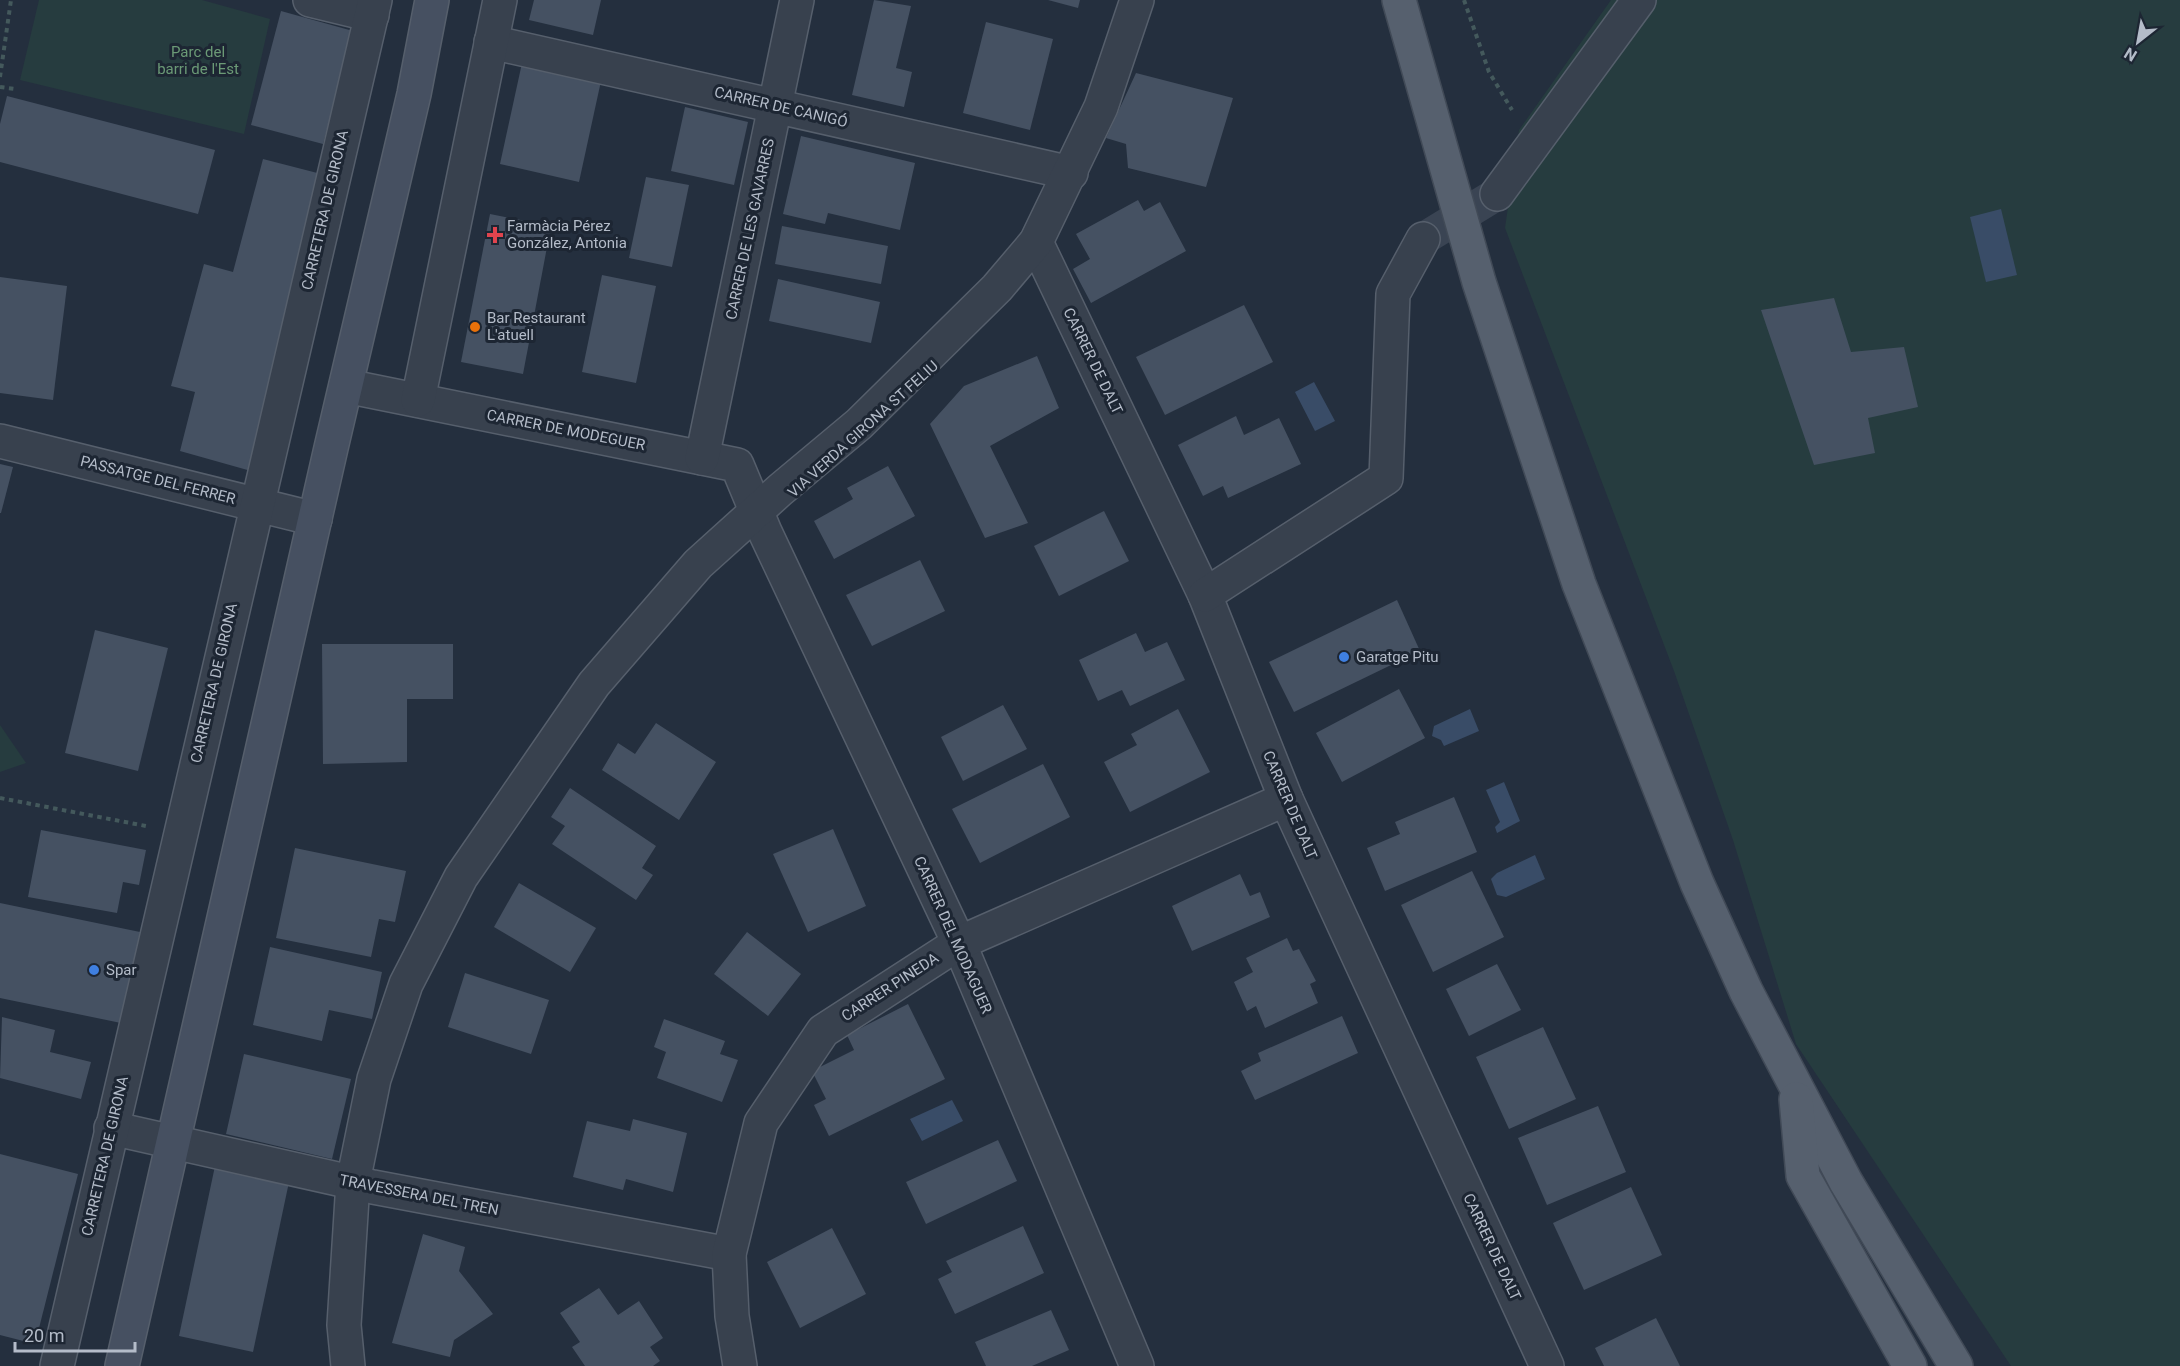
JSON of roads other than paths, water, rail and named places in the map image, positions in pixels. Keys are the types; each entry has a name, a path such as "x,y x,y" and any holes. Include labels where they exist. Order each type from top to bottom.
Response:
{"main road":[{"path":"122,1366 414,94 432,0"},
{"path":"1399,0 1479,282 1579,584 1697,883 1746,991 1846,1182 1954,1360"},
{"path":"1794,1082 1803,1176 1910,1366"}],"street":[{"path":"310,0 373,7"},
{"path":"418,400 500,0"},
{"name":"CARRER DE LES GAVARRES","path":"702,458 797,0"},
{"path":"348,1366 344,1325 353,1182 374,1079 406,984 461,877 594,684 698,564 756,511 859,424 997,288 1036,242 1101,107 1137,0"},
{"path":"1497,194 1639,0"},
{"name":"CARRETERA DE GIRONA","path":"57,1366 255,504 373,7"},
{"name":"CARRER DE CANIGÓ","path":"491,42 1071,173"},
{"path":"1205,595 1386,478 1393,294 1423,239"},
{"name":"CARRER DE DALT","path":"1036,242 1205,595 1286,800 1547,1366"},
{"name":"CARRER DE MODEGUER","path":"346,386 737,465 756,511"},
{"name":"PASSATGE DEL FERRER","path":"0,441 315,519"},
{"name":"CARRER DEL MODAGUER","path":"756,511 959,943 1137,1366"},
{"name":"CARRER PINEDA","path":"740,1366 732,1316 729,1254 761,1123 823,1030 959,943 1286,800"},
{"name":"TRAVESSERA DEL TREN","path":"111,1128 353,1182 729,1254"}],"water":[{"path":"2001,209 2017,275 1986,282 1970,217"},
{"path":"1314,382 1335,421 1315,431 1295,392"},
{"path":"1470,709 1479,731 1444,746 1441,740 1432,736 1434,726"},
{"path":"1504,782 1520,821 1497,833 1495,827 1500,822 1486,790"},
{"path":"1535,855 1545,879 1506,897 1497,895 1491,879 1497,873"},
{"path":"952,1100 963,1121 922,1141 910,1119"}],"tunnel":[{"path":"1423,239 1497,194"}],"place":[{"name":"Farmàcia Pérez González, Antonia","path":"495,235"},
{"name":"Bar Restaurant L'atuell","path":"475,327"},
{"name":"Garatge Pitu","path":"1344,657"},
{"name":"Spar","path":"94,970"}],"park label":[{"name":"Parc del barri de l'Est","path":"198,60"}]}
